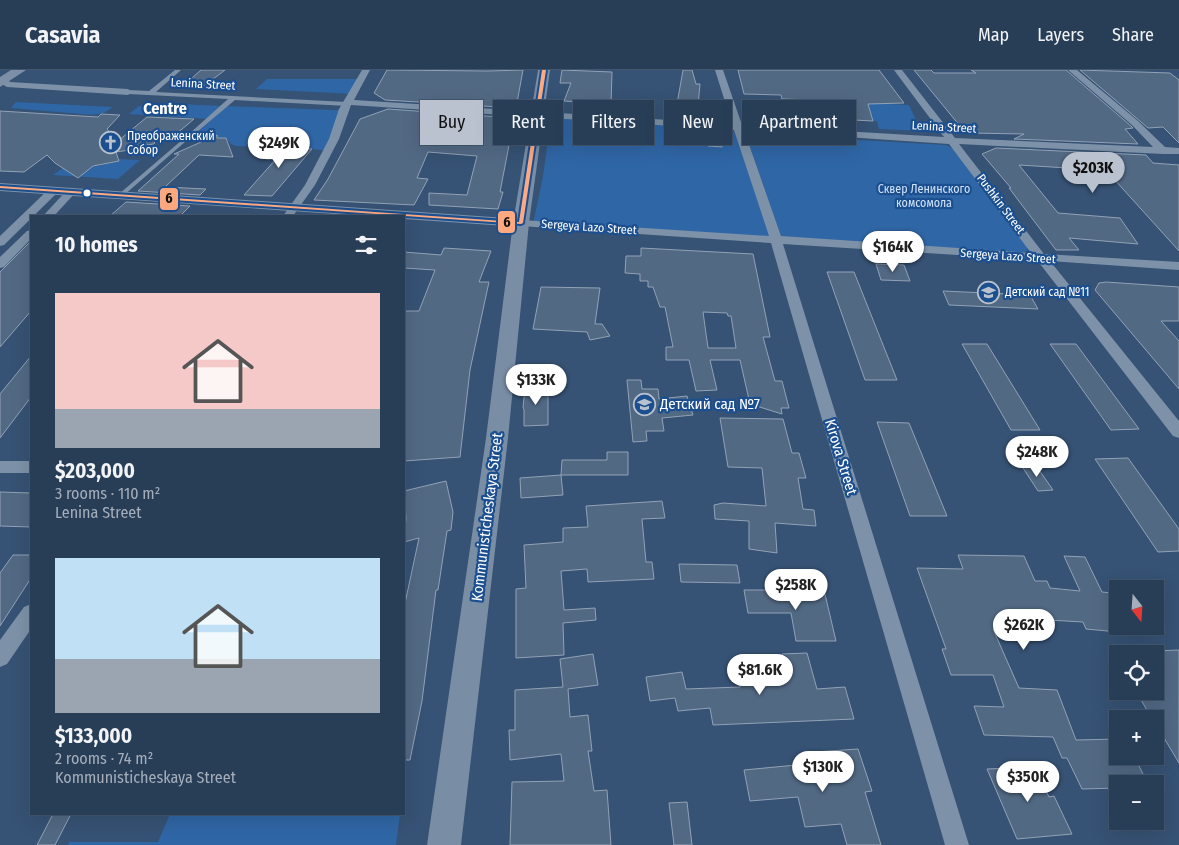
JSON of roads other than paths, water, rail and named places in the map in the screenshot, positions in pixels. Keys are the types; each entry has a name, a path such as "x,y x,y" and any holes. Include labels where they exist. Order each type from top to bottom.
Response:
{"main road":[{"path":"1,81 20,70"},
{"name":"Kommunisticheskaya Street","path":"541,100 544,70"},
{"name":"Kommunisticheskaya Street","path":"444,845 497,438 521,223 534,145"}],"street":[{"path":"151,93 178,70"},
{"path":"291,212 310,185 334,139 348,103 366,70"},
{"name":"Kirova Street","path":"719,70 776,240 958,845"},
{"name":"Pushkin Street","path":"898,70 954,141 1041,258 1179,432"},
{"path":"1072,70 1135,123 1163,151"},
{"name":"Lenina Street","path":"1,81 7,84 128,92 493,111"},
{"path":"191,135 233,98"},
{"name":"Lenina Street","path":"563,115 954,141 1179,152"},
{"name":"Sergeya Lazo Street","path":"0,187 121,195 291,212 354,215"},
{"path":"0,242 54,190"},
{"path":"49,215 72,192"},
{"name":"Sergeya Lazo Street","path":"405,217 521,223 1179,266"},
{"path":"0,264 30,234"},
{"path":"0,467 30,467"},
{"path":"0,657 30,614"}],"lane":[{"path":"121,195 191,135"}],"place":[{"name":"Преображенский Собор","path":"111,143"},
{"name":"Детский сад №11","path":"989,292"},
{"name":"Детский сад №7","path":"644,404"}],"district":[{"name":"Centre","path":"165,108"}],"park label":[{"name":"Сквер Ленинского комсомола","path":"924,196"}]}
